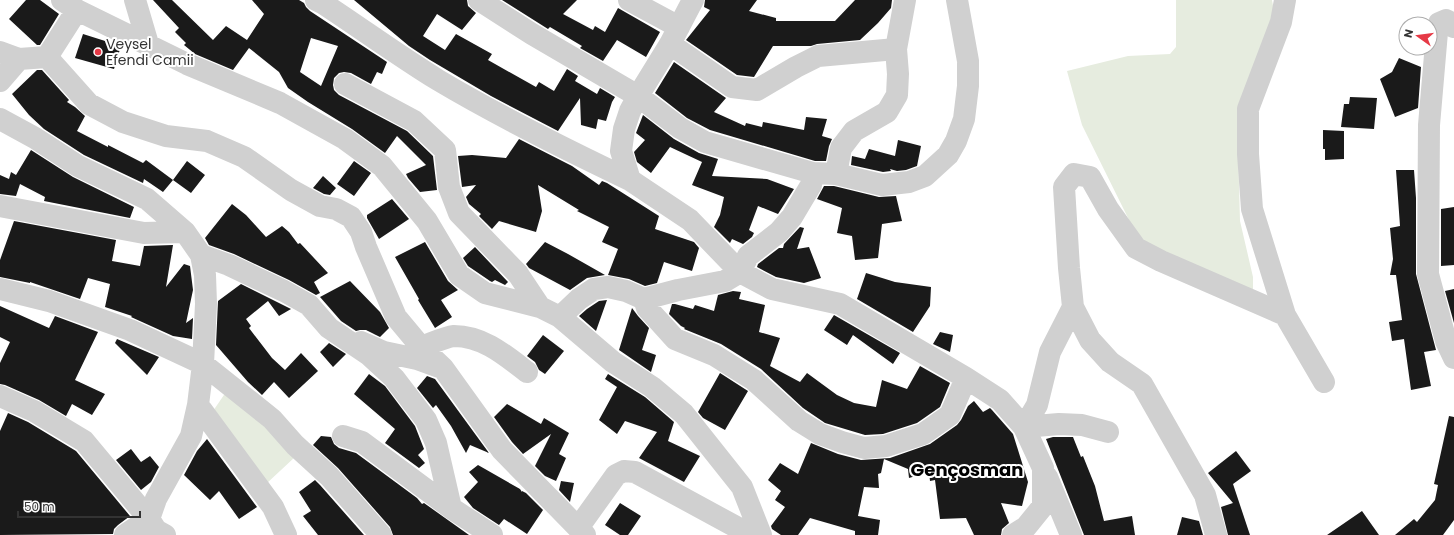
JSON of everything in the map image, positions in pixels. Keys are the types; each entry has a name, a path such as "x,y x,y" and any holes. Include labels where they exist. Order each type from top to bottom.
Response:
{"street":[{"path":"135,0 148,44"},
{"path":"316,0 457,91 537,135 630,180 690,220 740,272 772,289 840,304 966,378 1000,400 1024,427 1071,535"},
{"path":"479,0 532,34 638,96 680,128 705,142 813,173 836,174 882,185 909,182 925,176 948,154 956,141 964,119 968,86 968,61 956,0"},
{"path":"629,0 675,35 732,87 757,90 818,56 896,49"},
{"path":"630,180 622,151 624,129 630,111 675,35 693,0"},
{"path":"836,174 841,148 854,130 887,112 896,95 898,74 896,49 905,0"},
{"path":"1285,0 1282,22 1248,109 1248,154 1252,209 1285,315 1324,382"},
{"path":"47,58 70,5 187,64 280,102 345,140 382,166 427,221 459,275 485,293 540,307 560,318 613,362 652,387 684,414 742,487 762,535"},
{"path":"1454,27 1452,23 1446,20 1439,23 1437,37 1428,126 1428,274 1446,341 1454,358"},
{"path":"0,81 9,56 47,58 89,104 123,122 166,136 206,141 244,157 297,193 320,206 336,209 351,217 361,232 396,317 421,347 443,368 502,450 581,531 616,475 624,471 635,472 751,535"},
{"path":"345,84 414,121 445,150 449,187 459,213 518,274 540,307"},
{"path":"0,119 35,138 78,166 147,199 185,232 201,255 205,275 206,297 203,364 198,405 191,436 156,499 150,518 125,535"},
{"path":"560,318 579,299 594,289 608,287 626,291 644,299 678,290 725,281 740,272 748,256 779,232 792,217 811,185 813,173"},
{"path":"1216,535 1205,495 1142,384 1110,362 1090,340 1073,307 1064,187 1074,174 1090,177 1108,209 1136,248 1161,261 1285,315"},
{"path":"0,206 144,233 185,232"},
{"path":"201,255 228,265 291,294 309,305 329,328 369,355 394,378 426,420 436,443 451,508"},
{"path":"0,289 49,302 130,330 203,364 272,420 295,445 329,476 381,535"},
{"path":"644,299 647,308 675,340 714,355 754,380 799,421 820,434 864,448 886,446 923,434 950,415 966,378"},
{"path":"1024,427 1037,406 1050,352 1073,307"},
{"path":"329,328 384,352 417,359 443,368"},
{"path":"421,347 452,336 476,339 500,351 527,372"},
{"path":"0,396 34,412 84,441 150,518 156,530 165,535"},
{"path":"198,405 273,507 286,535"},
{"path":"1024,427 1059,424 1082,425 1108,432"},
{"path":"343,436 362,442 451,508 492,535"},
{"path":"1013,535 1026,527 1043,506 1043,468"}],"shaded area":[{"path":"1176,0 1272,0 1274,11 1237,113 1240,221 1253,277 1253,305 1165,272 1131,224 1082,125 1067,71 1128,56 1170,54 1176,47"},
{"path":"226,392 255,416 295,457 266,484 213,411"}],"building":[{"path":"26,0 40,0 59,14 40,45 37,45 9,19"},
{"path":"153,0 172,0 213,40 226,26 247,40 264,14 252,0 299,0 304,3 310,11 387,62 382,74 377,72 371,84 351,73 339,73 334,78 334,90 339,95 407,131 433,156 437,190 420,192 408,178 406,174 426,165 397,136 385,153 352,129 288,88 279,72 249,48 233,70 195,54 184,45 186,43 175,32 179,28","holes":["311,38 338,46 321,86 300,72"]},
{"path":"354,0 467,0 468,6 476,13 462,30 437,14 423,36 445,50 456,34 492,54 488,60 536,87 539,82 554,91 567,69 578,76 575,81 597,94 600,88 615,97 606,121 598,119 596,129 581,125 580,98 558,131 491,96 430,60 409,46"},
{"path":"502,0 577,0 563,14 593,30 595,26 605,32 618,8 660,32 646,57 617,40 603,61 580,48 582,46 550,27 548,29"},
{"path":"705,0 757,0 749,11 776,18 776,21 835,21 855,0 892,0 891,8 860,40 817,44 811,46 773,46 754,77 737,75 686,40 710,10 704,7"},
{"name":"Veysel Efendi Camii","path":"83,34 121,46 114,69 75,58"},
{"path":"1399,58 1421,67 1418,108 1395,117 1380,79 1392,72"},
{"path":"674,62 726,98 714,112 745,126 746,123 762,127 763,122 804,130 806,117 827,119 822,136 832,139 826,161 815,161 710,130 687,118 655,93"},
{"path":"37,70 42,70 69,100 67,102 85,116 77,131 143,163 146,160 173,180 163,192 144,179 143,183 84,155 44,129 29,115 12,94"},
{"path":"1350,97 1377,98 1374,129 1341,127 1344,104 1349,104"},
{"path":"643,115 674,139 699,153 718,159 712,176 767,179 794,189 778,214 758,206 749,230 754,233 752,237 743,244 732,239 730,243 714,227 720,215 724,197 692,185 702,162 670,147 651,173 637,162 634,152 645,140 636,133"},
{"path":"1323,130 1344,131 1344,159 1325,160 1325,149 1323,149"},
{"path":"519,139 572,166 599,185 602,181 607,183 659,216 655,229 694,242 699,248 692,271 664,262 657,283 645,286 629,279 608,275 618,249 602,242 609,227 577,211 579,210 538,185 542,211 536,232 499,221 492,229 479,216 481,214 469,204 466,197 476,185 462,187 458,156 472,155 506,158"},
{"path":"898,140 921,146 917,166 906,170 897,171 890,169 891,171 883,172 851,165 852,156 865,159 869,149 895,156"},
{"path":"31,150 73,177 134,207 130,218 44,201 45,197 20,184 16,196 0,194 0,175 9,179 11,172 16,175"},
{"path":"187,161 205,175 191,193 173,180"},
{"path":"354,161 371,173 354,196 337,184"},
{"path":"1396,170 1414,170 1416,198 1416,274 1436,350 1424,352 1431,386 1411,390 1404,339 1392,341 1389,322 1402,320 1396,275 1390,275 1393,259 1390,228 1400,226"},
{"path":"323,176 336,188 330,195 324,194 313,188"},
{"path":"824,186 834,186 879,197 896,196 902,221 882,224 878,258 855,260 852,236 837,233 842,208 817,199"},
{"path":"392,199 409,219 379,239 367,218 367,215"},
{"path":"232,204 246,215 266,237 282,226 289,232 298,244 300,243 328,273 314,282 320,293 316,295 289,280 234,254 209,245 205,238"},
{"path":"1454,207 1454,265 1441,266 1441,209"},
{"path":"14,221 116,240 112,261 140,266 144,246 173,245 166,287 184,264 190,266 193,290 186,323 193,318 192,339 173,336 131,317 132,316 105,307 110,284 88,278 80,299 30,282 0,277 0,260"},
{"path":"800,227 804,228 797,249 809,247 821,278 804,283 776,277 757,267 758,264 779,248 783,248 784,244"},
{"path":"425,242 448,281 458,290 441,300 452,317 435,328 395,257"},
{"path":"545,242 605,275 587,278 570,290 529,268 526,264"},
{"path":"475,247 508,282 505,285 495,280 492,282 490,281 468,266 463,258"},
{"path":"866,273 895,282 931,287 930,306 913,332 857,299"},
{"path":"350,281 380,312 389,328 380,337 366,330 356,331 341,321 320,297"},
{"path":"241,284 291,309 279,316 268,301 246,319 251,326 249,328 272,358 285,370 301,353 318,371 289,398 274,382 262,395 248,382 216,345 218,301"},
{"path":"1454,289 1454,323 1445,291"},
{"path":"733,291 741,292 739,299 765,305 759,332 780,338 770,366 800,382 807,373 837,395 854,403 876,407 882,380 907,389 920,366 950,383 940,407 917,423 883,434 865,435 825,423 803,408 761,369 721,344 684,329 685,328 669,314 672,304 693,309 695,305 714,311 718,295"},
{"path":"607,300 596,331 579,316 599,301"},
{"path":"0,306 49,328 55,316 98,332 75,380 105,394 92,415 72,404 66,416 39,400 0,384 0,363 10,342 0,337"},
{"path":"632,308 649,328 642,350 656,355 651,372 619,350"},
{"path":"834,315 900,353 893,364 853,335 847,345 824,330"},
{"path":"940,332 953,335 950,352 933,344"},
{"path":"543,335 564,351 545,374 539,370 535,362 527,356"},
{"path":"117,339 159,357 147,375 115,343"},
{"path":"329,343 346,354 333,367 320,352"},
{"path":"720,373 748,391 725,430 703,418 698,412"},
{"path":"369,374 385,386 415,426 424,449 418,455 425,463 419,468 385,443 395,429 354,394"},
{"path":"608,374 645,397 674,422 668,441 700,456 684,482 639,458 657,432 625,421 617,434 599,420 617,387 605,379"},
{"path":"427,376 435,379 489,453 470,445 466,453 451,426 436,405 433,408 417,388"},
{"path":"974,401 983,412 990,408 1013,434 1028,482 1022,506 1001,503 1009,523 1002,529 1001,535 974,535 966,518 940,519 935,480 930,481 929,472 909,478 908,469 884,459 881,473 878,474 879,488 864,487 858,516 880,520 878,535 855,535 855,531 810,518 798,535 781,535 772,529 771,526 785,507 775,500 781,491 768,480 780,463 798,474 811,443 838,454 861,460 890,458 930,444 957,425 968,406"},
{"path":"507,404 541,424 544,418 569,433 559,454 566,458 556,481 545,476 535,466 551,434 523,454 512,442 494,417"},
{"path":"8,413 28,422 76,451 130,516 114,529 113,534 0,535 0,431"},
{"path":"1449,416 1454,417 1454,520 1443,535 1395,535 1414,519 1417,522 1435,500 1438,485 1434,484"},
{"path":"321,436 331,437 334,444 339,448 356,453 417,498 422,504 424,503 469,535 393,535 390,527 338,468 313,445"},
{"path":"1053,437 1073,437 1081,457 1083,456 1095,486 1104,521 1132,516 1135,535 1084,535 1046,439"},
{"path":"207,439 257,507 239,519 219,491 210,500 184,475 197,451"},
{"path":"131,449 141,462 150,456 159,467 151,482 141,490 116,460"},
{"path":"1236,451 1251,471 1233,484 1250,535 1228,535 1221,507 1233,503 1208,473"},
{"path":"478,465 526,493 543,510 527,534 504,519 499,525 473,508 464,497 478,482 469,472"},
{"path":"315,480 364,535 318,535 303,516 311,511 299,492"},
{"path":"561,481 574,483 570,502 559,490"},
{"path":"620,503 641,516 628,535 620,535 605,525"},
{"path":"1362,511 1379,535 1327,535"},
{"path":"1182,517 1199,521 1203,535 1177,535"}],"place":[{"name":"Veysel Efendi Camii","path":"98,52"}],"district":[{"name":"Gençosman","path":"967,469"}]}
